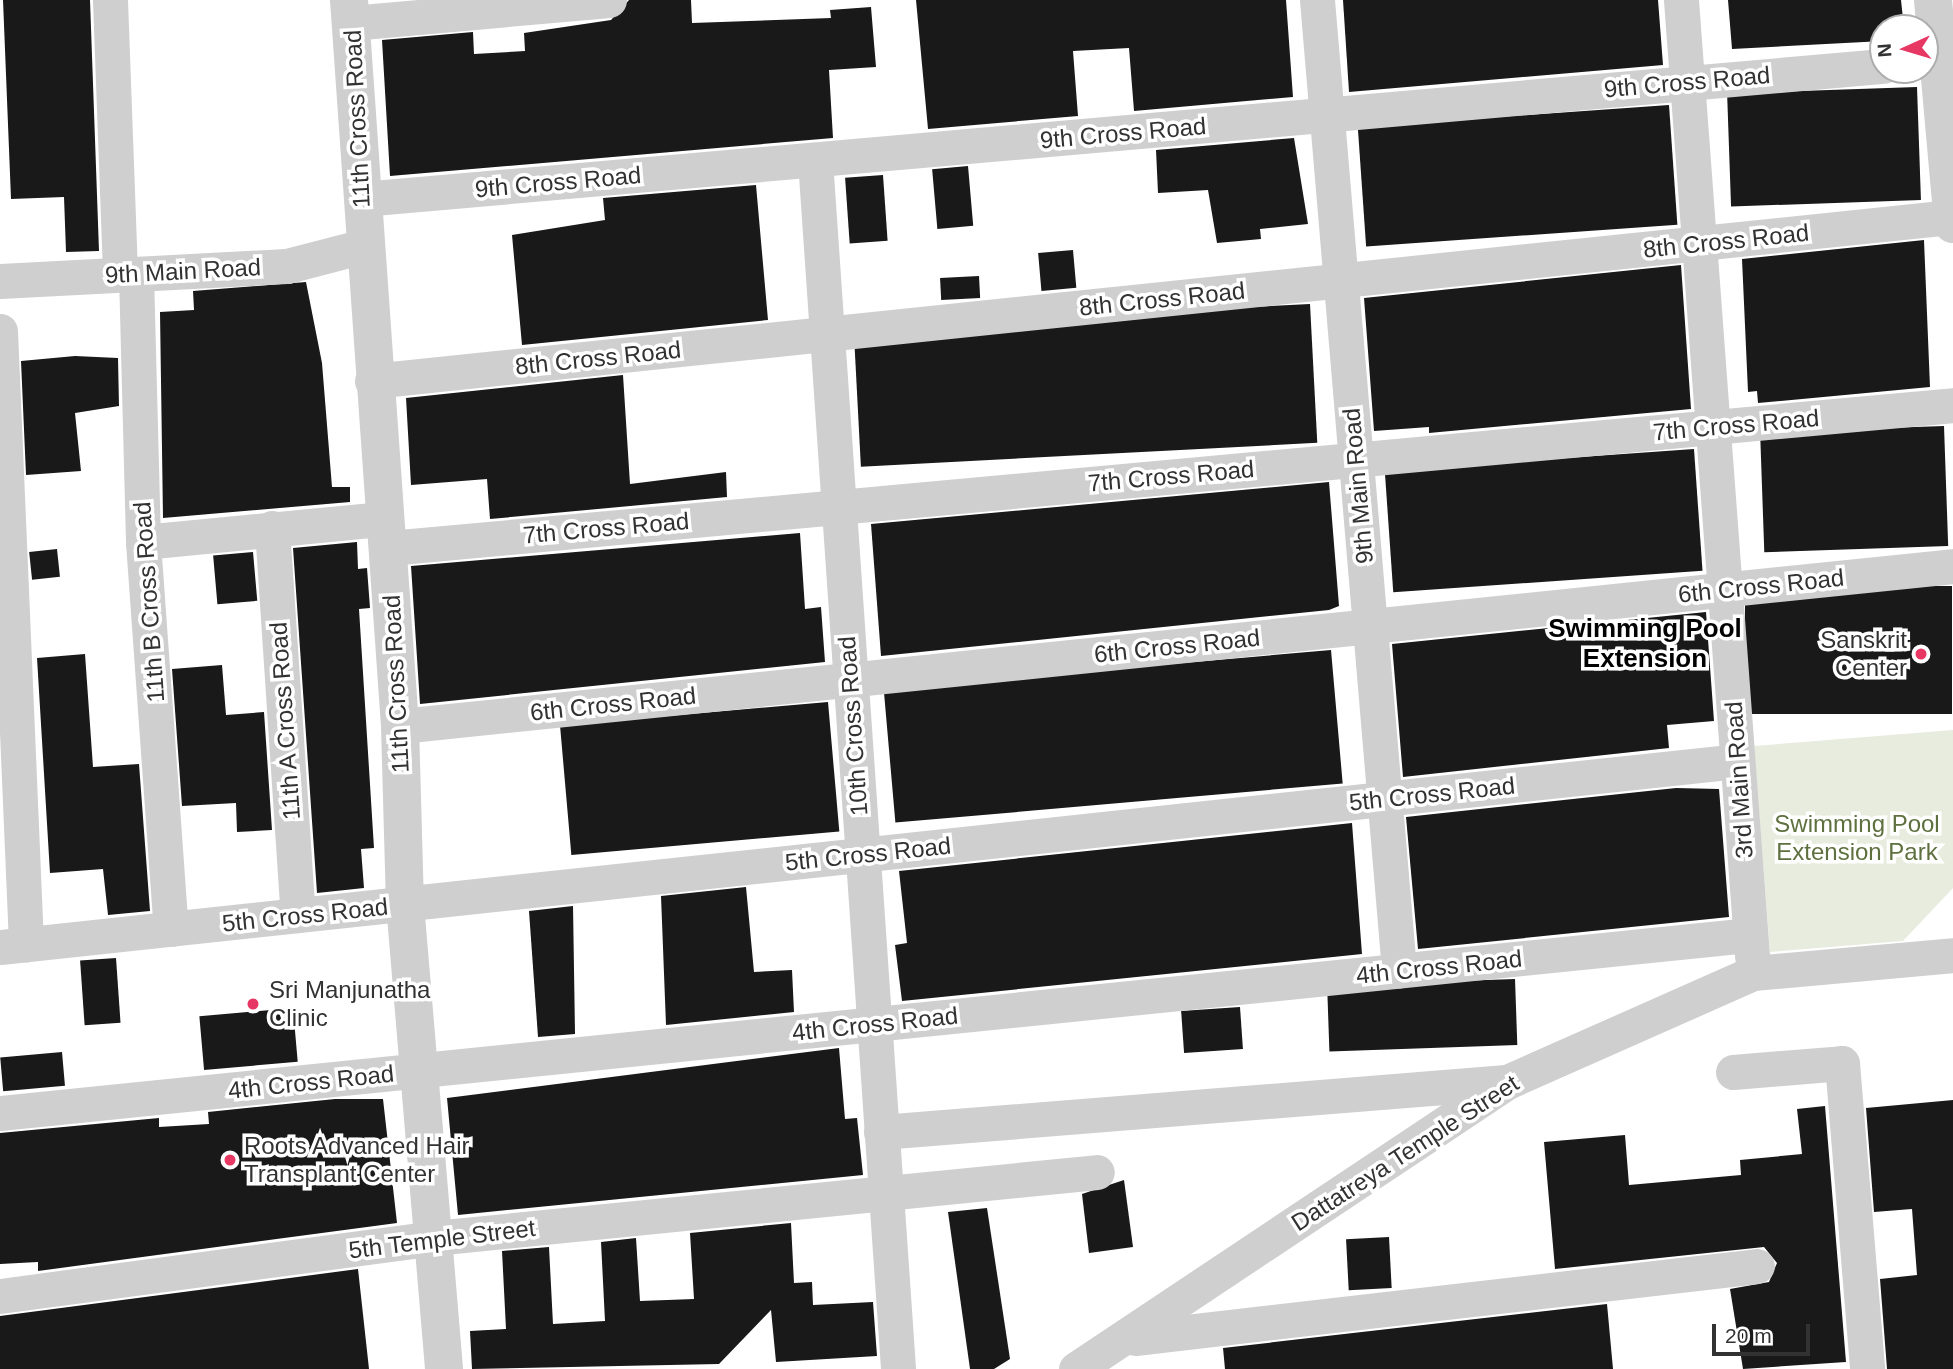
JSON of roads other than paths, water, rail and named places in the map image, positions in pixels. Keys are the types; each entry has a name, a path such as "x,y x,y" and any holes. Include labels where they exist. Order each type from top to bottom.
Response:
{"street":[{"name":"11th B Cross Road","path":"110,0 143,542 171,929"},
{"path":"350,11 609,0"},
{"name":"9th Main Road","path":"1317,0 1399,971"},
{"name":"3rd Main Road","path":"1681,0 1753,973"},
{"name":"11th Cross Road","path":"350,11 372,381 400,726 405,904 444,1369"},
{"path":"1939,61 1953,224"},
{"name":"9th Cross Road","path":"362,200 1869,67"},
{"name":"10th Cross Road","path":"815,160 898,1369"},
{"name":"8th Cross Road","path":"372,381 1952,217"},
{"name":"9th Main Road","path":"0,281 287,266 364,246"},
{"path":"0,331 13,946"},
{"name":"7th Cross Road","path":"143,542 272,528 386,533 837,507 1953,405"},
{"name":"11th A Cross Road","path":"272,528 298,915"},
{"name":"6th Cross Road","path":"400,726 1953,566"},
{"name":"5th Cross Road","path":"13,946 1737,761"},
{"name":"4th Cross Road","path":"0,1114 1750,935"},
{"name":"Dattatreya Temple Street","path":"1076,1369 1128,1339 1507,1082 1753,973 1953,955"},
{"path":"1733,1072 1842,1063 1867,1369"},
{"path":"881,1132 1507,1082"},
{"name":"5th Temple Street","path":"0,1296 434,1238 1097,1172"},
{"path":"1128,1339 1757,1266"}],"place":[{"name":"Sanskrit Center","path":"1921,654"},
{"name":"Sri Manjunatha Clinic","path":"253,1004"},
{"name":"Roots Advanced Hair Transplant Center","path":"230,1160"}],"district":[{"name":"Swimming Pool Extension","path":"1645,644"}],"park label":[{"name":"Swimming Pool Extension Park","path":"1857,838"}]}
